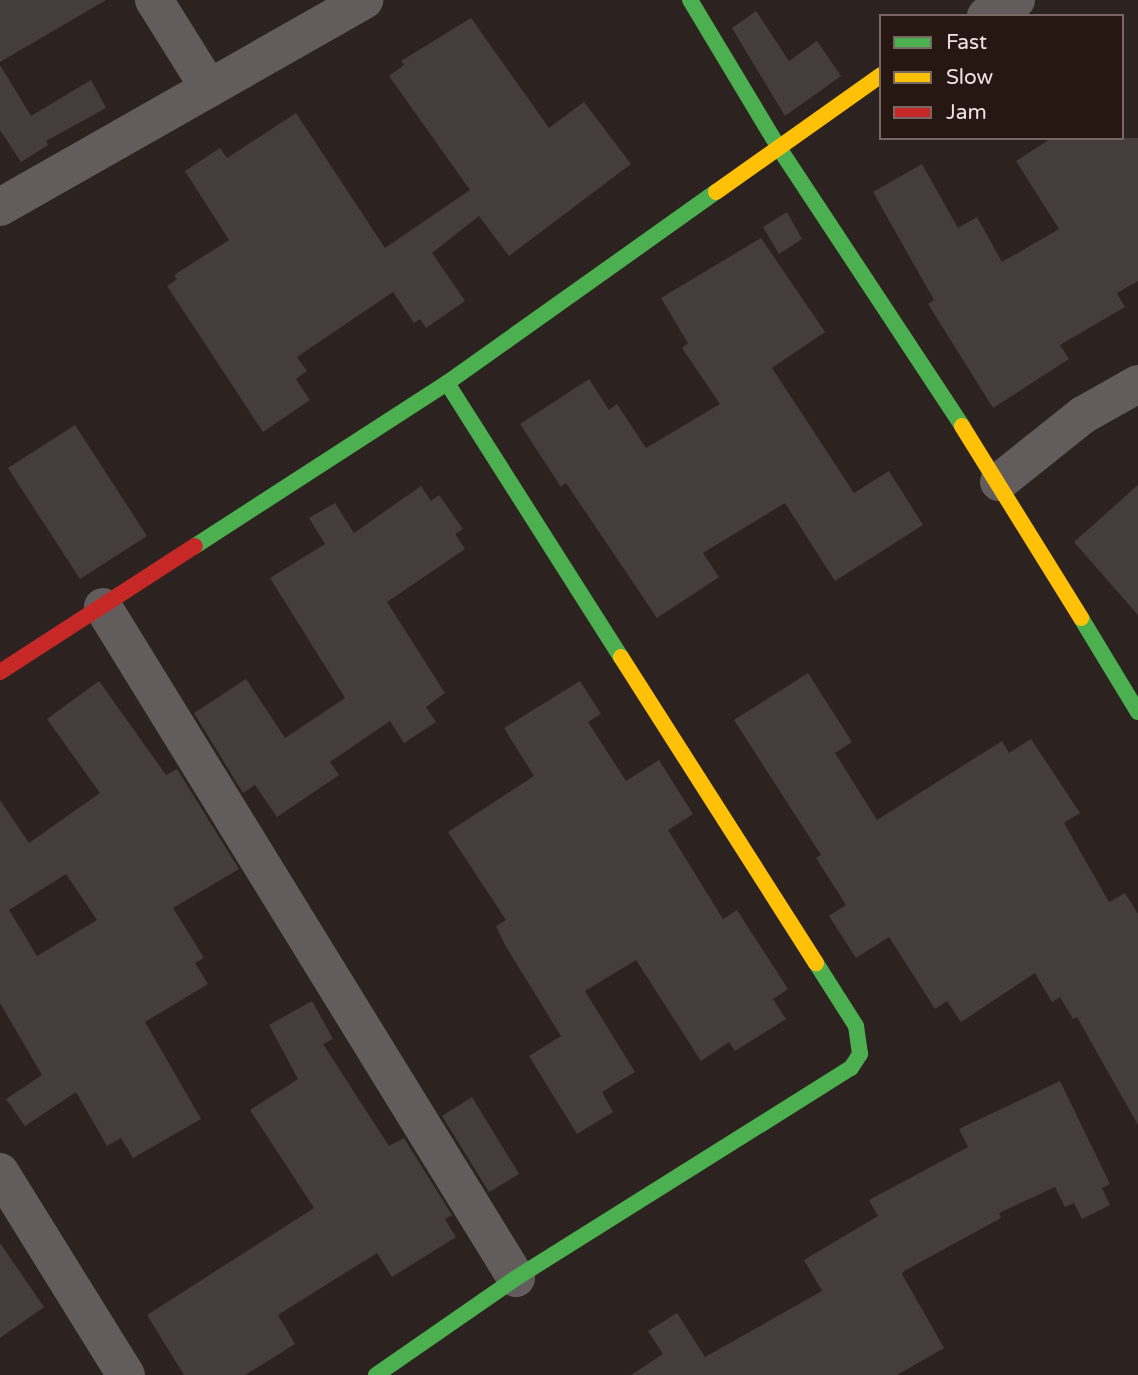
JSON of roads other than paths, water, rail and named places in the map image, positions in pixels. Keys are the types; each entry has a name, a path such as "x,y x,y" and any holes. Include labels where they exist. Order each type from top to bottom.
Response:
{"street":[{"path":"154,0 209,88"},
{"path":"0,207 364,0"},
{"path":"690,0 777,145 999,482 1138,712"},
{"path":"990,14 1016,0"},
{"path":"0,672 447,383 777,145 879,76"},
{"path":"376,1375 516,1278 851,1068 860,1054 856,1026 447,383"},
{"path":"999,482 1083,415 1138,384"},
{"path":"103,607 516,1278"},
{"path":"0,1172 126,1375"}]}
